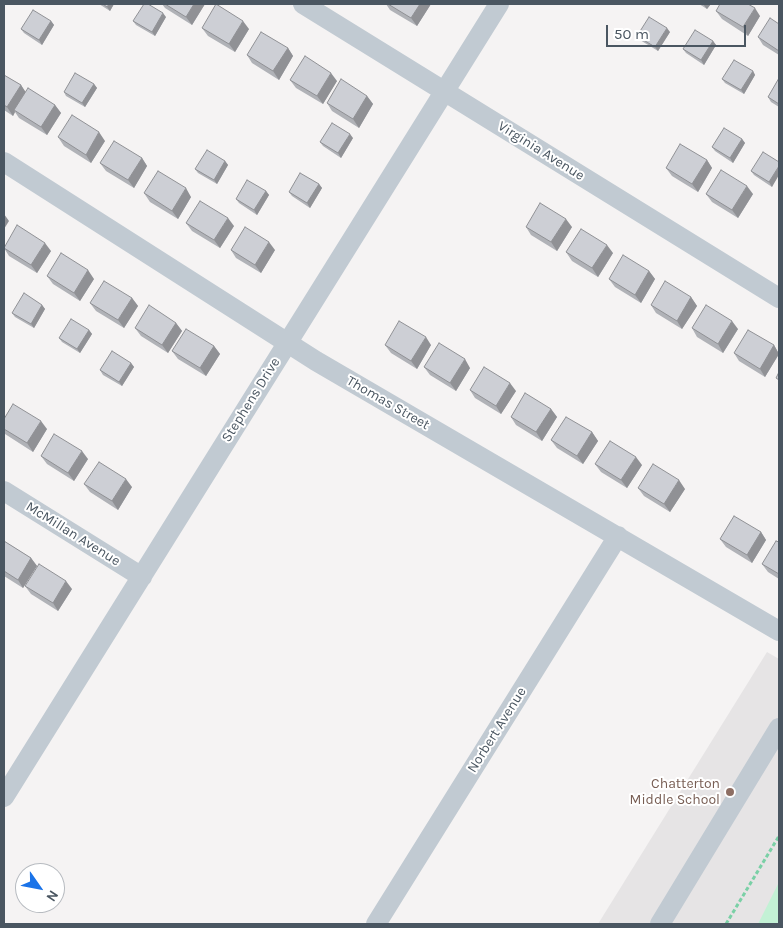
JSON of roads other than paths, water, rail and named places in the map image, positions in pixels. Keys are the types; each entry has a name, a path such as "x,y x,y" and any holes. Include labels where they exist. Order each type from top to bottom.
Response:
{"street":[{"name":"Virginia Avenue","path":"303,4 779,298"},
{"name":"Stephens Drive","path":"4,797 499,4"},
{"name":"Thomas Street","path":"4,162 287,343 779,632"},
{"name":"McMillan Avenue","path":"4,491 142,577"},
{"name":"Norbert Avenue","path":"376,924 618,536"},
{"path":"660,924 779,728"}],"place":[{"name":"Chatterton Middle School","path":"730,792"}]}
